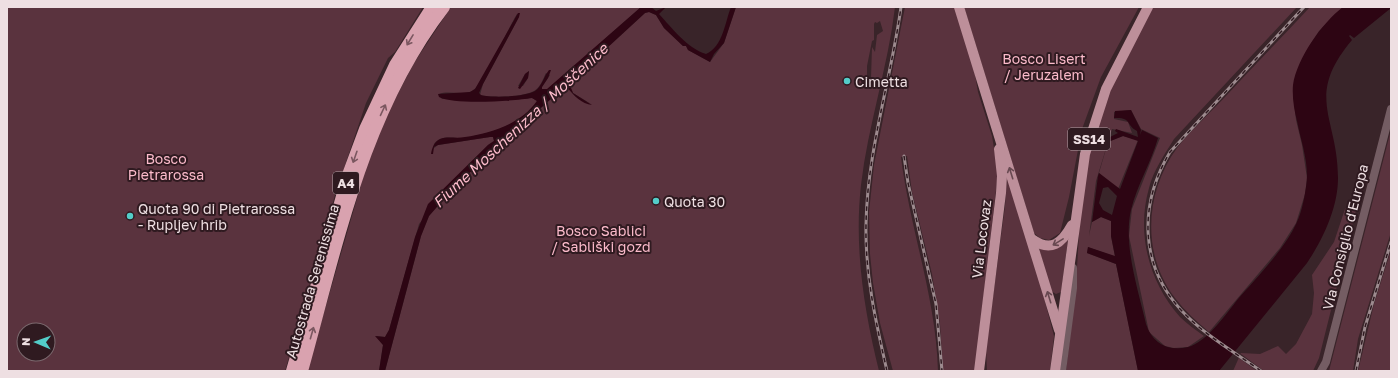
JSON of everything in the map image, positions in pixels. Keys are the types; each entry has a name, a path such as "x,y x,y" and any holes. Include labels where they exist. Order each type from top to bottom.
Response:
{"highway":[{"name":"Autostrada Serenissima","path":"292,371 349,172 365,129 395,65 432,7"},
{"name":"Autostrada Serenissima","path":"302,371 351,198 373,133 404,69 444,7"}],"main road":[{"name":"Via Locovaz","path":"959,7 1032,239 1060,334"},
{"name":"SS14","path":"1055,371 1085,154 1099,105 1117,63 1148,7"},
{"name":"Via Locovaz","path":"981,368 1001,193 1000,158 992,112"},
{"path":"1032,239 1043,245 1054,245 1066,236 1075,219"}],"street":[{"name":"Via Consiglio d'Europa","path":"1322,371 1328,355 1391,110"},
{"path":"1062,371 1073,288 1073,242"}],"green space":[{"name":"Bosco Pietrarossa","path":"7,7 423,7 395,52 388,58 366,103 335,195 285,371 7,371"},
{"path":"451,7 641,7 548,89 542,89 550,75 546,73 538,88 523,95 480,95 483,84 519,17 517,14 489,68 477,87 468,92 439,94 442,99 481,101 532,98 537,101 523,116 504,127 474,136 463,138 444,138 440,139 434,144 433,149 438,145 490,137 493,137 494,141 488,145 462,172 419,224 389,330 385,337 376,336 383,345 379,371 307,371 367,164 387,114 414,63","holes":["529,71 528,78 523,86 518,86 525,74"]},
{"name":"Bosco Sablici / Sabliški gozd","path":"736,7 895,7 888,52 868,140 859,209 862,279 869,325 879,371 385,371 421,236 429,216 456,185 564,87 567,87 576,97 591,104 573,93 569,83 645,13 649,12 656,15 664,28 683,46 686,46 688,50 710,62 724,43","holes":["880,21 883,31 877,35 875,52 872,47 871,78 869,77 867,89 867,66 872,41 874,40 875,22 877,23"]},
{"path":"905,7 956,7 972,57 978,92 992,136 998,173 975,371 943,371 940,324 932,274 912,192 907,156 901,157 910,211 933,317 938,371 893,371 880,323 870,254 869,212 874,165"},
{"name":"Bosco Lisert / Jeruzalem","path":"964,7 1139,7 1101,77 1082,129 1069,197 1060,233 1049,240 1040,238 1034,233"},
{"path":"1151,7 1297,7 1174,139 1153,175 1145,205 1144,223 1148,257 1160,289 1169,303 1183,320 1204,336 1188,347 1174,348 1165,346 1149,332 1129,236 1132,209 1160,138 1141,129 1131,110 1114,112 1114,119 1128,122 1132,133 1112,129 1096,181 1089,236 1092,222 1101,217 1111,221 1111,236 1115,257 1088,247 1087,253 1116,264 1138,371 1066,371 1076,285 1080,217 1086,164 1102,107"},
{"path":"1310,7 1343,7 1319,31 1310,45 1295,80 1293,94 1296,120 1302,145 1307,178 1305,194 1296,223 1280,248 1209,332 1191,316 1175,298 1164,281 1156,262 1152,243 1151,223 1153,203 1158,184 1166,165 1182,141"},
{"path":"1391,130 1391,232 1358,339 1353,371 1329,371"},
{"path":"1123,136 1138,140 1118,189 1099,173 1108,142"},
{"path":"1007,175 1030,244 1054,336 1050,371 987,371 986,350 1005,206"},
{"path":"1348,206 1357,206 1319,358 1313,371 1264,371 1241,354 1239,358 1257,371 1233,371 1241,353 1260,354 1278,346 1286,354 1296,344 1312,314 1314,293 1312,275 1334,242 1345,209"},
{"path":"1068,240 1061,292 1056,294 1051,291 1039,249"},
{"path":"1391,250 1391,371 1358,371 1374,304"}],"water":[{"name":"Fiume Moschenizza / Moščenice","path":"641,7 651,7 656,11 666,7 659,14 686,42 692,47 706,54 712,51 720,40 731,7 736,7 724,43 714,54 710,62 688,50 686,46 683,46 664,28 656,15 649,12 645,13 569,83 573,93 592,105 581,101 575,96 567,87 564,87 456,185 429,216 421,236 385,371 379,371 383,345 375,336 385,337 389,330 415,237 428,204 488,145 494,141 493,137 490,137 438,145 434,147 433,154 431,154 434,145 438,140 443,138 462,138 485,133 505,126 523,116 537,101 532,98 470,102 439,97 438,94 470,92 475,89 518,13 520,13 519,17 483,84 479,93 481,95 508,96 530,93 537,89 547,72 551,70 542,87 542,89 547,89"},
{"path":"1343,7 1391,7 1354,38 1350,35 1349,36 1352,40 1338,60 1330,77 1326,93 1327,108 1337,157 1338,178 1332,212 1319,244 1307,263 1219,371 1138,371 1116,264 1087,253 1088,247 1115,256 1111,236 1111,221 1101,217 1092,222 1098,176 1099,173 1120,189 1138,141 1123,136 1108,142 1110,137 1118,133 1115,131 1116,129 1138,137 1137,131 1126,120 1114,118 1115,111 1131,110 1141,130 1140,135 1142,130 1158,138 1140,183 1131,210 1129,224 1132,267 1146,324 1152,336 1162,344 1174,348 1188,347 1202,340 1216,327 1276,255 1289,237 1296,223 1304,197 1307,170 1294,108 1293,85 1295,75 1305,53 1319,32","holes":["1108,187 1117,196 1112,215 1103,210 1099,203 1103,188"]},
{"path":"529,71 528,78 520,89 518,88 525,74"}],"railway":[{"path":"887,371 869,281 866,244 867,197 870,170 901,7"},
{"path":"1261,371 1199,327 1181,310 1167,292 1157,273 1151,254 1148,233 1149,213 1153,192 1160,172 1170,152 1304,7"},
{"path":"904,156 908,183 936,304 942,371"},
{"path":"1356,371 1365,327 1391,242"}],"place":[{"name":"Cimetta","path":"847,81"},
{"name":"Quota 30","path":"656,201"},
{"name":"Quota 90 di Pietrarossa - Rupljev hrib","path":"130,216"}]}
